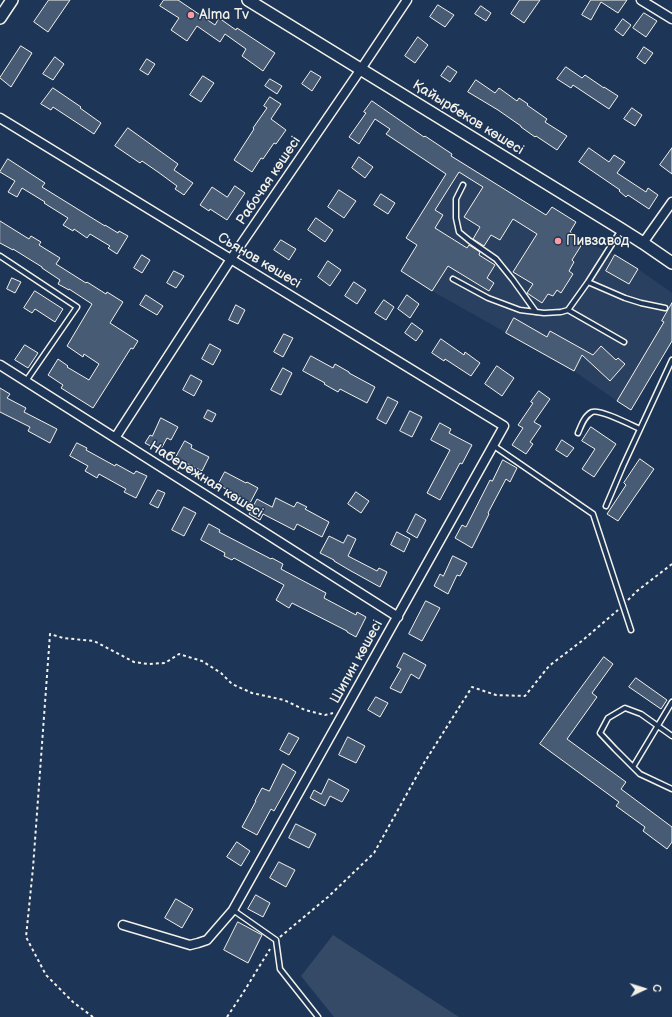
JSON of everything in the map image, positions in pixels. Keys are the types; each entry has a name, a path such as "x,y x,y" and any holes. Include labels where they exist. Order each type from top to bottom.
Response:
{"main road":[{"path":"0,18 12,0"},
{"name":"Қайырбеков көшесі","path":"248,0 644,243 672,263"}],"street":[{"name":"Рабочая көшесі","path":"115,438 231,259 407,0"},
{"path":"641,0 672,19"},
{"name":"Сьянов көшесі","path":"0,118 504,426"},
{"path":"644,243 672,202"},
{"name":"Набережная көшесі","path":"0,365 398,617"},
{"name":"Шипин көшесі","path":"123,925 190,944 198,943 207,940 233,910 504,426"}],"lane":[{"path":"463,185 456,199 456,218 459,232 496,259 536,312"},
{"path":"453,278 488,298 520,310 544,313 568,310 588,282 621,229"},
{"path":"0,256 77,307 26,382"},
{"path":"588,282 625,298 665,308"},
{"path":"568,310 624,342"},
{"path":"606,506 622,466 672,360"},
{"path":"578,433 583,420 590,413 597,411 640,429"},
{"path":"494,446 593,514 631,630"},
{"path":"633,767 672,702"},
{"path":"672,736 641,714 624,708 608,718 600,733 640,774 672,789"},
{"path":"233,910 276,940 280,969 318,1017"}],"path":[{"path":"227,1017 276,940 328,897 374,853 424,763 472,687 496,695 525,696 549,666 583,640 623,605 637,590 672,564"},
{"path":"93,1017 73,1002 46,974 26,937 35,845 50,634 63,638 94,641 134,662 148,664 165,663 179,654 202,661 221,673 232,684 252,693 284,700 305,710 325,715 344,711"}],"shaded area":[{"path":"456,158 546,215 552,207 576,222 571,232 584,241 615,255 672,293 672,341 631,410 574,371 432,291 401,271 417,245 406,238"},
{"path":"333,935 459,1017 334,1017 301,976"}],"building":[{"path":"49,0 70,0 48,32 34,22"},
{"path":"164,0 178,0 215,25 219,18 275,53 263,71 242,56 246,49 225,34 220,42 197,26 187,41 171,30 179,18 160,6"},
{"path":"520,0 540,0 524,23 511,14"},
{"path":"591,0 627,0 618,13 601,2 591,20 582,15"},
{"path":"438,5 454,15 445,27 430,17"},
{"path":"481,6 491,13 486,21 475,14"},
{"path":"644,13 657,21 646,37 633,28"},
{"path":"623,19 631,25 623,36 615,30"},
{"path":"418,37 428,45 415,63 405,56"},
{"path":"21,46 32,53 11,87 0,78"},
{"path":"644,47 653,53 645,64 637,58"},
{"path":"55,57 64,64 53,80 43,74"},
{"path":"147,59 155,64 148,75 140,70"},
{"path":"448,66 457,72 450,82 441,76"},
{"path":"566,67 582,78 585,75 618,96 609,109 573,85 571,88 557,79"},
{"path":"311,71 321,77 312,91 302,84"},
{"path":"203,76 214,83 201,102 190,95"},
{"path":"270,79 282,86 277,94 265,86"},
{"path":"476,80 495,93 499,88 517,101 519,98 547,119 545,122 567,136 557,150 536,136 535,137 498,110 468,92"},
{"path":"53,88 101,123 94,134 53,107 51,110 41,104"},
{"path":"270,97 281,104 271,119 286,130 276,144 274,143 263,159 261,158 252,172 234,160 267,108 264,106"},
{"path":"372,101 424,137 425,136 452,154 451,156 546,215 552,207 576,222 570,232 584,241 572,260 574,262 569,271 573,274 561,293 557,290 553,296 548,294 542,303 527,293 533,284 513,272 537,234 513,219 500,240 491,235 484,246 473,239 480,227 464,217 483,187 459,172 435,210 443,215 435,228 467,248 469,245 480,252 479,255 495,265 487,278 494,283 489,291 448,266 432,291 401,271 417,245 406,238 446,174 386,134 390,129 375,119 359,144 349,137 366,113 364,112"},
{"path":"632,108 642,115 635,126 624,119"},
{"path":"128,128 178,164 174,170 193,183 184,195 175,189 177,186 158,172 142,161 140,163 115,146"},
{"path":"589,148 609,162 614,155 625,162 617,173 646,192 648,188 658,195 649,209 628,195 626,197 619,191 620,190 579,162"},
{"path":"672,148 672,174 660,165"},
{"path":"359,157 373,167 365,178 352,168"},
{"path":"8,159 45,183 42,187 105,226 118,233 119,231 128,236 117,254 108,248 110,246 90,234 87,238 74,229 73,231 63,225 68,218 22,188 17,197 8,192 15,181 0,172"},
{"path":"235,186 245,193 227,220 210,209 209,211 200,205 212,187 227,197"},
{"path":"339,190 356,201 344,218 328,207"},
{"path":"381,194 395,203 388,214 374,205"},
{"path":"316,218 333,230 325,242 308,230"},
{"path":"0,221 29,239 31,236 41,242 39,245 60,258 56,264 86,283 87,282 106,294 107,292 123,302 110,323 138,341 133,349 131,348 93,408 61,388 63,385 48,375 58,359 68,366 67,367 89,380 99,364 84,354 83,357 67,346 92,304 69,289 58,284 60,280 42,267 13,249 0,243"},
{"path":"281,240 296,249 289,260 274,250"},
{"path":"142,255 150,260 142,273 134,268"},
{"path":"615,255 638,269 629,284 606,271"},
{"path":"328,261 341,270 330,286 318,277"},
{"path":"174,271 184,276 176,288 167,283"},
{"path":"12,278 21,282 15,293 7,289"},
{"path":"354,282 366,290 357,304 345,296"},
{"path":"35,291 63,309 55,322 35,309 32,313 24,308"},
{"path":"146,295 163,306 157,315 140,305"},
{"path":"407,295 419,304 410,318 398,309"},
{"path":"384,300 394,307 386,320 375,313"},
{"path":"672,303 672,341 631,410 617,401 664,322 662,321"},
{"path":"236,305 245,310 238,324 229,320"},
{"path":"514,318 547,337 550,331 593,355 601,346 616,360 618,358 625,364 610,381 582,355 574,371 506,333"},
{"path":"412,323 423,331 416,341 405,333"},
{"path":"284,334 293,338 283,357 274,352"},
{"path":"441,339 464,355 465,352 480,363 471,376 445,359 444,361 432,353"},
{"path":"210,344 221,350 213,365 202,359"},
{"path":"25,345 38,353 28,368 15,360"},
{"path":"311,356 333,368 335,364 375,387 367,403 340,389 338,392 303,371"},
{"path":"497,366 514,378 502,396 485,384"},
{"path":"283,368 292,373 281,395 271,390"},
{"path":"191,375 202,381 194,396 183,390"},
{"path":"0,388 10,394 7,398 26,408 24,412 57,429 50,443 28,431 30,427 0,412"},
{"path":"539,391 550,399 534,422 541,426 530,442 533,444 526,454 512,445 523,428 518,425 533,403 531,402"},
{"path":"388,397 398,402 386,424 377,419"},
{"path":"208,410 216,414 212,422 204,418"},
{"path":"410,411 422,417 412,437 400,431"},
{"path":"161,418 178,427 171,440 167,438 160,451 145,443 150,435 152,436"},
{"path":"440,423 451,429 449,433 472,445 462,464 460,463 440,500 427,493 450,450 431,440"},
{"path":"591,427 616,444 594,477 582,469 595,449 582,441"},
{"path":"562,440 574,448 567,457 556,450"},
{"path":"185,441 192,445 191,448 209,457 202,471 175,459"},
{"path":"77,443 87,448 86,450 115,466 116,464 134,474 136,471 147,476 136,498 124,492 126,489 99,474 97,478 85,471 88,466 70,456"},
{"path":"640,459 654,469 618,521 607,514 626,485 624,483"},
{"path":"503,460 517,468 510,482 506,479 472,548 455,538 462,525 466,527 490,480 492,481"},
{"path":"225,472 258,488 250,503 218,485"},
{"path":"158,490 165,493 158,508 150,504"},
{"path":"356,492 369,501 361,513 348,504"},
{"path":"276,498 294,507 297,502 307,507 305,509 329,522 322,537 297,524 294,530 263,514 260,520 249,514 257,499 272,507"},
{"path":"184,507 196,513 184,536 172,530"},
{"path":"416,514 426,520 417,538 407,532"},
{"path":"209,524 220,530 219,532 283,564 281,569 326,593 324,598 356,615 357,612 366,617 356,637 292,603 289,608 276,600 284,585 234,558 232,560 224,556 225,553 201,540"},
{"path":"397,532 410,539 404,552 391,545"},
{"path":"348,535 356,539 348,556 377,571 379,568 387,572 380,587 320,553 329,536 343,543"},
{"path":"453,556 467,563 460,576 457,575 448,594 434,586 440,574 443,576"},
{"path":"426,601 440,608 422,641 409,634"},
{"path":"404,653 426,665 419,679 411,674 401,693 390,688 401,669 397,667"},
{"path":"604,657 613,664 592,693 597,697 567,739 626,782 621,789 672,827 672,842 667,849 643,831 645,827 616,806 619,802 540,744"},
{"path":"636,678 667,700 661,709 629,687"},
{"path":"376,697 388,703 380,717 368,710"},
{"path":"289,733 299,738 289,755 280,750"},
{"path":"348,737 365,746 356,763 339,755"},
{"path":"283,764 296,772 274,811 271,809 257,835 242,827 262,788 269,791"},
{"path":"329,779 349,790 342,802 330,796 325,806 310,798 314,790 321,794"},
{"path":"296,824 316,834 309,848 289,838"},
{"path":"237,842 250,851 241,866 227,857"},
{"path":"279,862 295,870 286,887 270,878"},
{"path":"256,895 270,903 263,917 248,909"},
{"path":"176,899 193,909 182,928 165,918"},
{"path":"238,922 262,935 248,963 224,950"}],"place":[{"name":"Alma Tv","path":"191,15"},
{"name":"Пивзавод","path":"558,241"}]}
